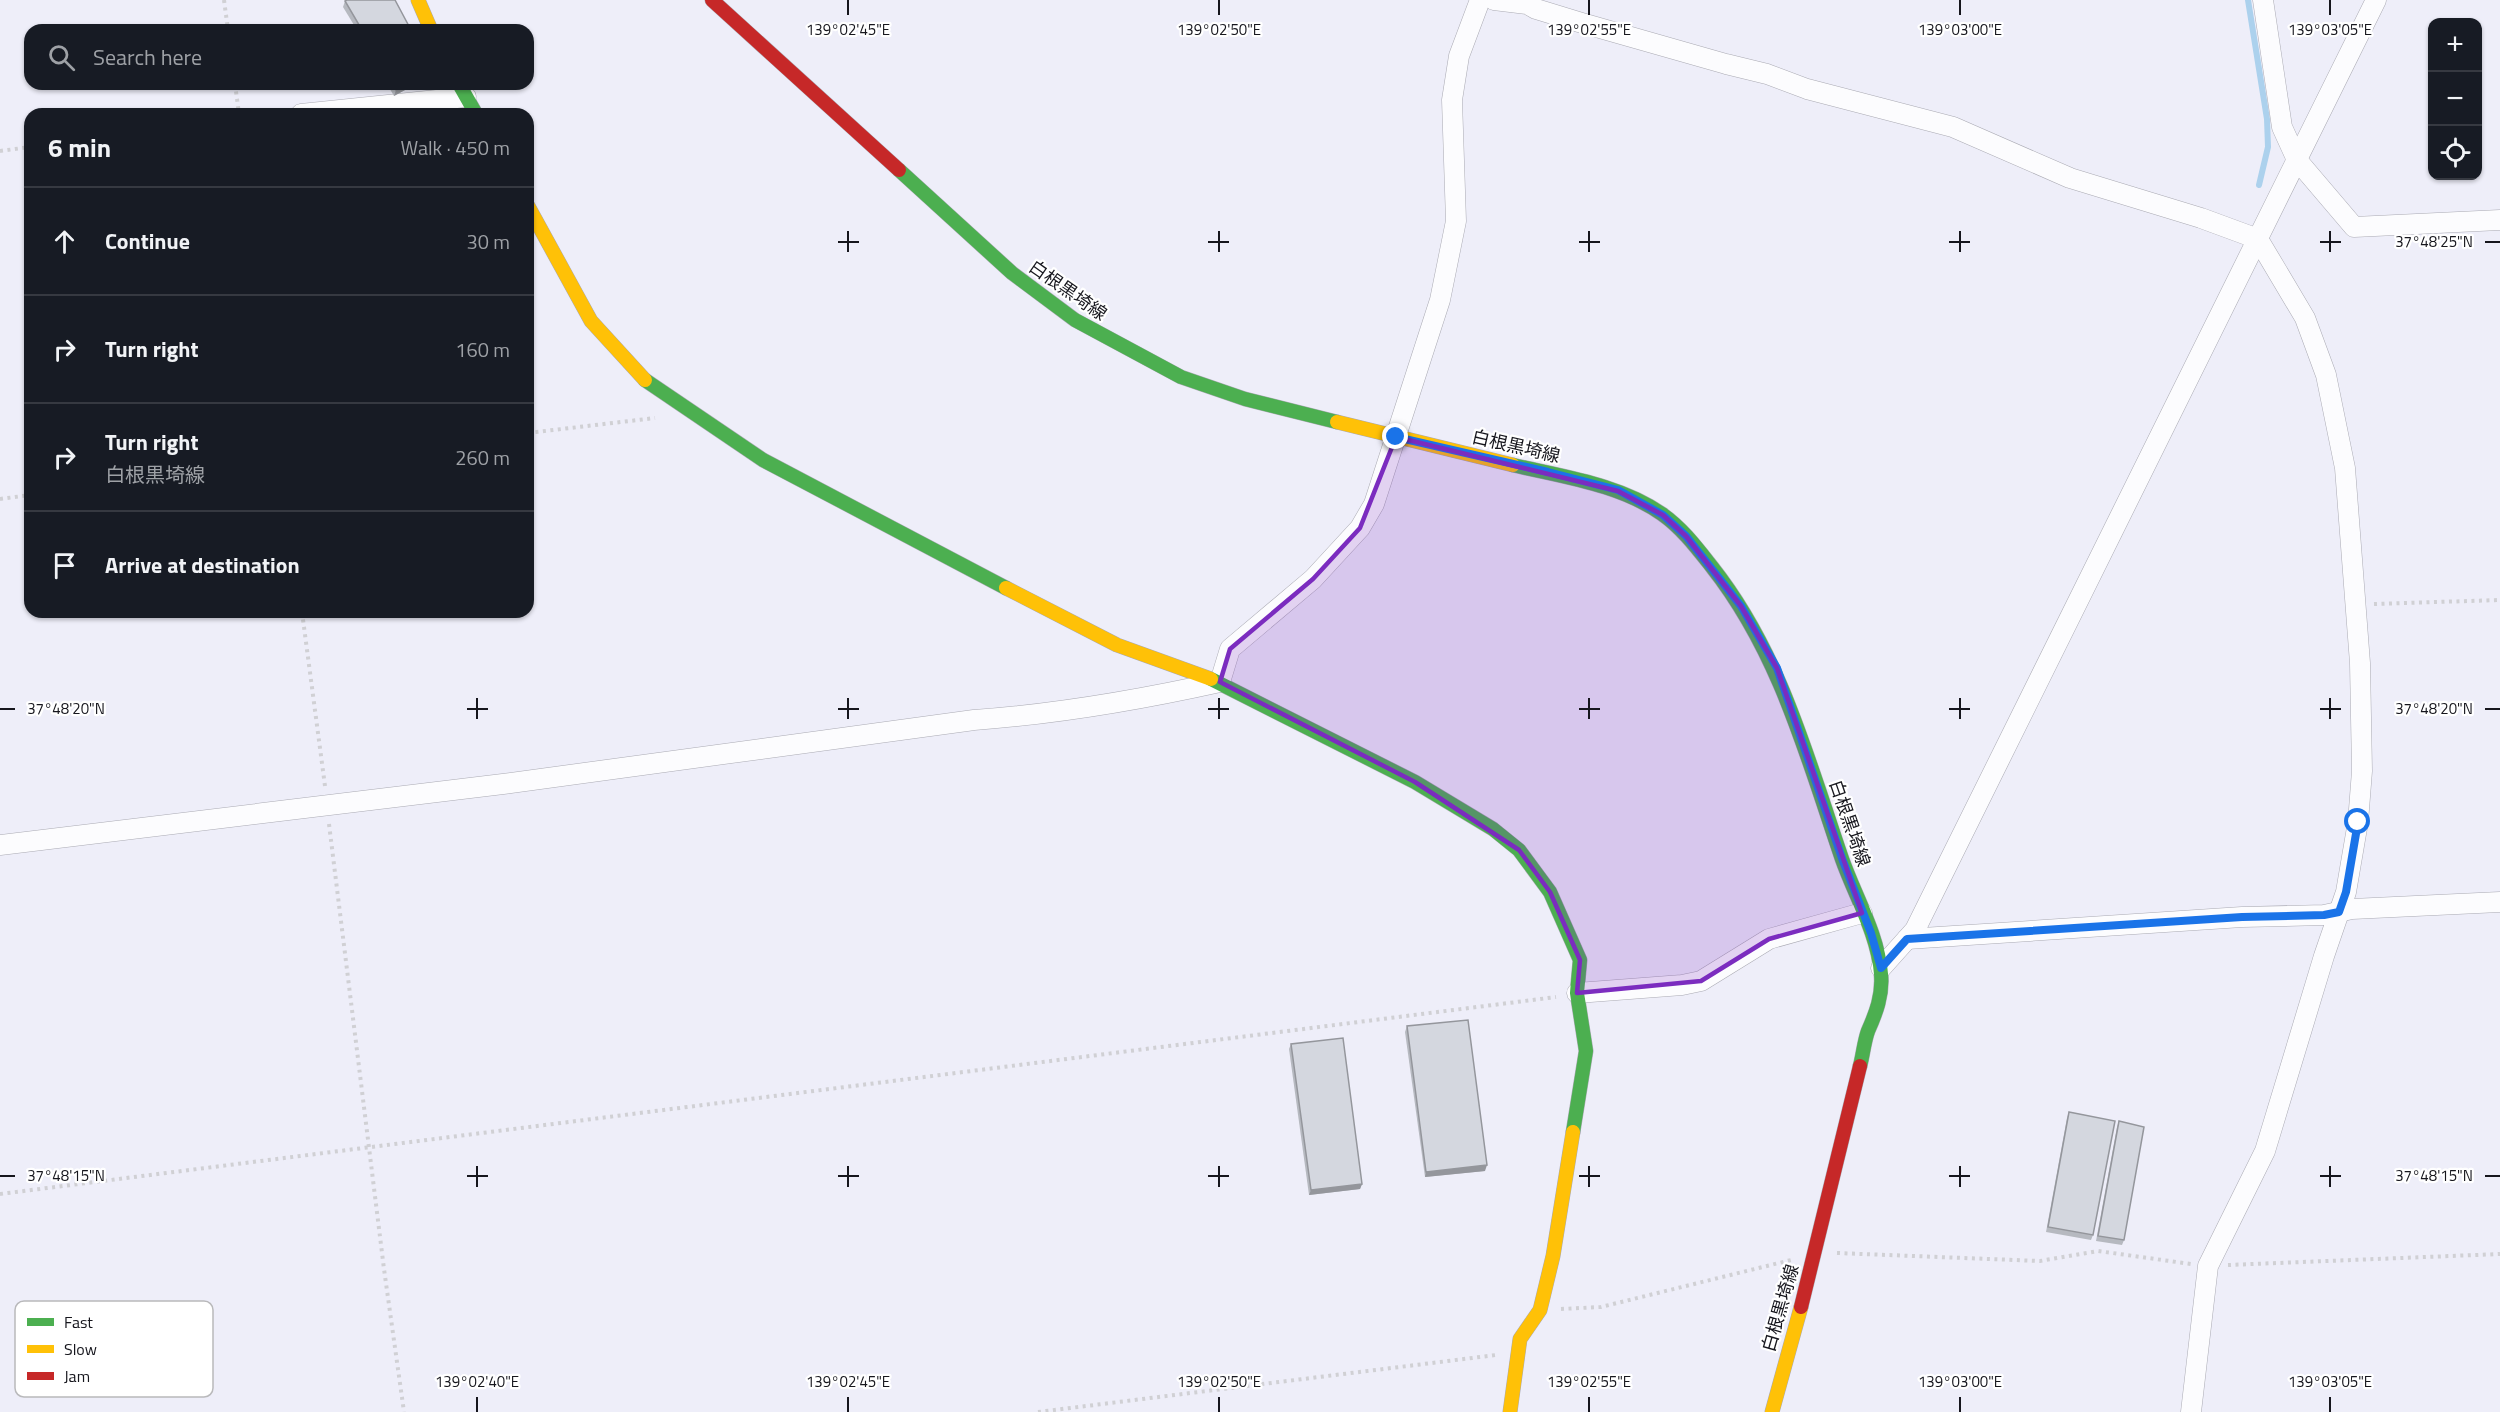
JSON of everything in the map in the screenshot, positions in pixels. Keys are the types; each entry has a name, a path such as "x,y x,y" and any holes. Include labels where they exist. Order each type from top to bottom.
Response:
{"main road":[{"path":"418,0 428,24"},
{"name":"白根黒埼線","path":"712,0 1012,273 1075,320 1181,377 1245,399 1618,490 1663,515 1686,536 1741,606 1777,668 1871,933 1881,968 1881,983 1873,1023 1868,1032 1815,1254 1772,1412"},
{"path":"462,90 472,108"},
{"path":"534,217 591,321 649,385 763,460 1117,645 1220,682 1415,782 1493,829 1519,850 1550,892 1580,960 1577,993 1586,1051 1553,1256 1540,1310 1520,1339 1510,1412"}],"street":[{"path":"0,844 503,784 974,720 1028,716 1152,697 1220,682 1230,649 1313,579 1360,528 1374,504 1440,300 1456,221 1452,100 1460,56 1480,0"},
{"path":"1494,0 1527,4 1582,23 1767,74 1807,89 1953,127 2070,178 2201,218 2258,239 2305,318 2326,375 2344,468 2360,663 2362,771 2356,833 2346,892 2324,956 2265,1151 2208,1266 2191,1412"},
{"path":"2264,0 2282,127 2297,160 2354,227 2500,220"},
{"path":"1881,968 1915,930 2376,0"},
{"path":"341,108 462,90"},
{"path":"1907,939 2242,917 2324,915 2352,909 2500,902"},
{"path":"1577,993 1682,985 1701,981 1769,939 1862,913"}],"path":[{"path":"224,0 227,24"},
{"path":"236,90 238,108"},
{"path":"0,150 24,148"},
{"path":"534,432 656,417"},
{"path":"0,499 24,496"},
{"path":"2356,604 2500,600"},
{"path":"303,618 404,1412"},
{"path":"0,1194 1577,993"},
{"path":"1540,1310 1601,1307 1815,1254 2040,1261 2098,1251 2208,1266 2500,1254"},
{"path":"1038,1412 1520,1351"}],"highlighted area":[{"path":"1396,437 1618,491 1663,515 1686,536 1741,606 1777,668 1862,913 1769,939 1701,981 1577,993 1580,960 1550,892 1519,850 1415,782 1220,682 1230,649 1313,579 1360,528"}],"building":[{"path":"395,0 408,24 358,24 345,1"},
{"path":"1468,1020 1487,1165 1426,1172 1407,1026"},
{"path":"1343,1038 1362,1184 1311,1190 1291,1044"},
{"path":"2069,1112 2115,1121 2093,1235 2048,1227"},
{"path":"2119,1121 2144,1127 2124,1240 2098,1236"}],"waterway":[{"path":"2248,0 2267,119 2268,147 2259,185"}],"traffic: fast":[{"path":"462,90 473,108"},
{"path":"899,170 1012,273 1075,320 1181,377 1245,399 1337,422"},
{"path":"645,380 763,460 1006,588"},
{"path":"1513,465 1609,488 1628,495 1662,514 1683,532 1736,600 1774,670 1789,707 1879,959 1880,997 1867,1035 1860,1066"},
{"path":"1211,679 1415,782 1493,829 1519,850 1550,892 1580,960 1577,993 1586,1051 1573,1132"}],"traffic: slow":[{"path":"418,0 428,24"},
{"path":"534,217 591,321 645,380"},
{"path":"1337,422 1513,465"},
{"path":"1006,588 1117,645 1211,679"},
{"path":"1510,1412 1520,1339 1540,1310 1553,1256 1573,1132"},
{"path":"1772,1412 1801,1307"}],"traffic: jam":[{"path":"712,0 899,170"},
{"path":"1801,1307 1860,1066"}],"route":[{"path":"1396,437 1618,490 1663,515 1686,536 1741,606 1777,668 1843,861 1871,933 1881,968 1907,939 2242,917 2324,915 2339,912 2346,892 2358,822"}]}
